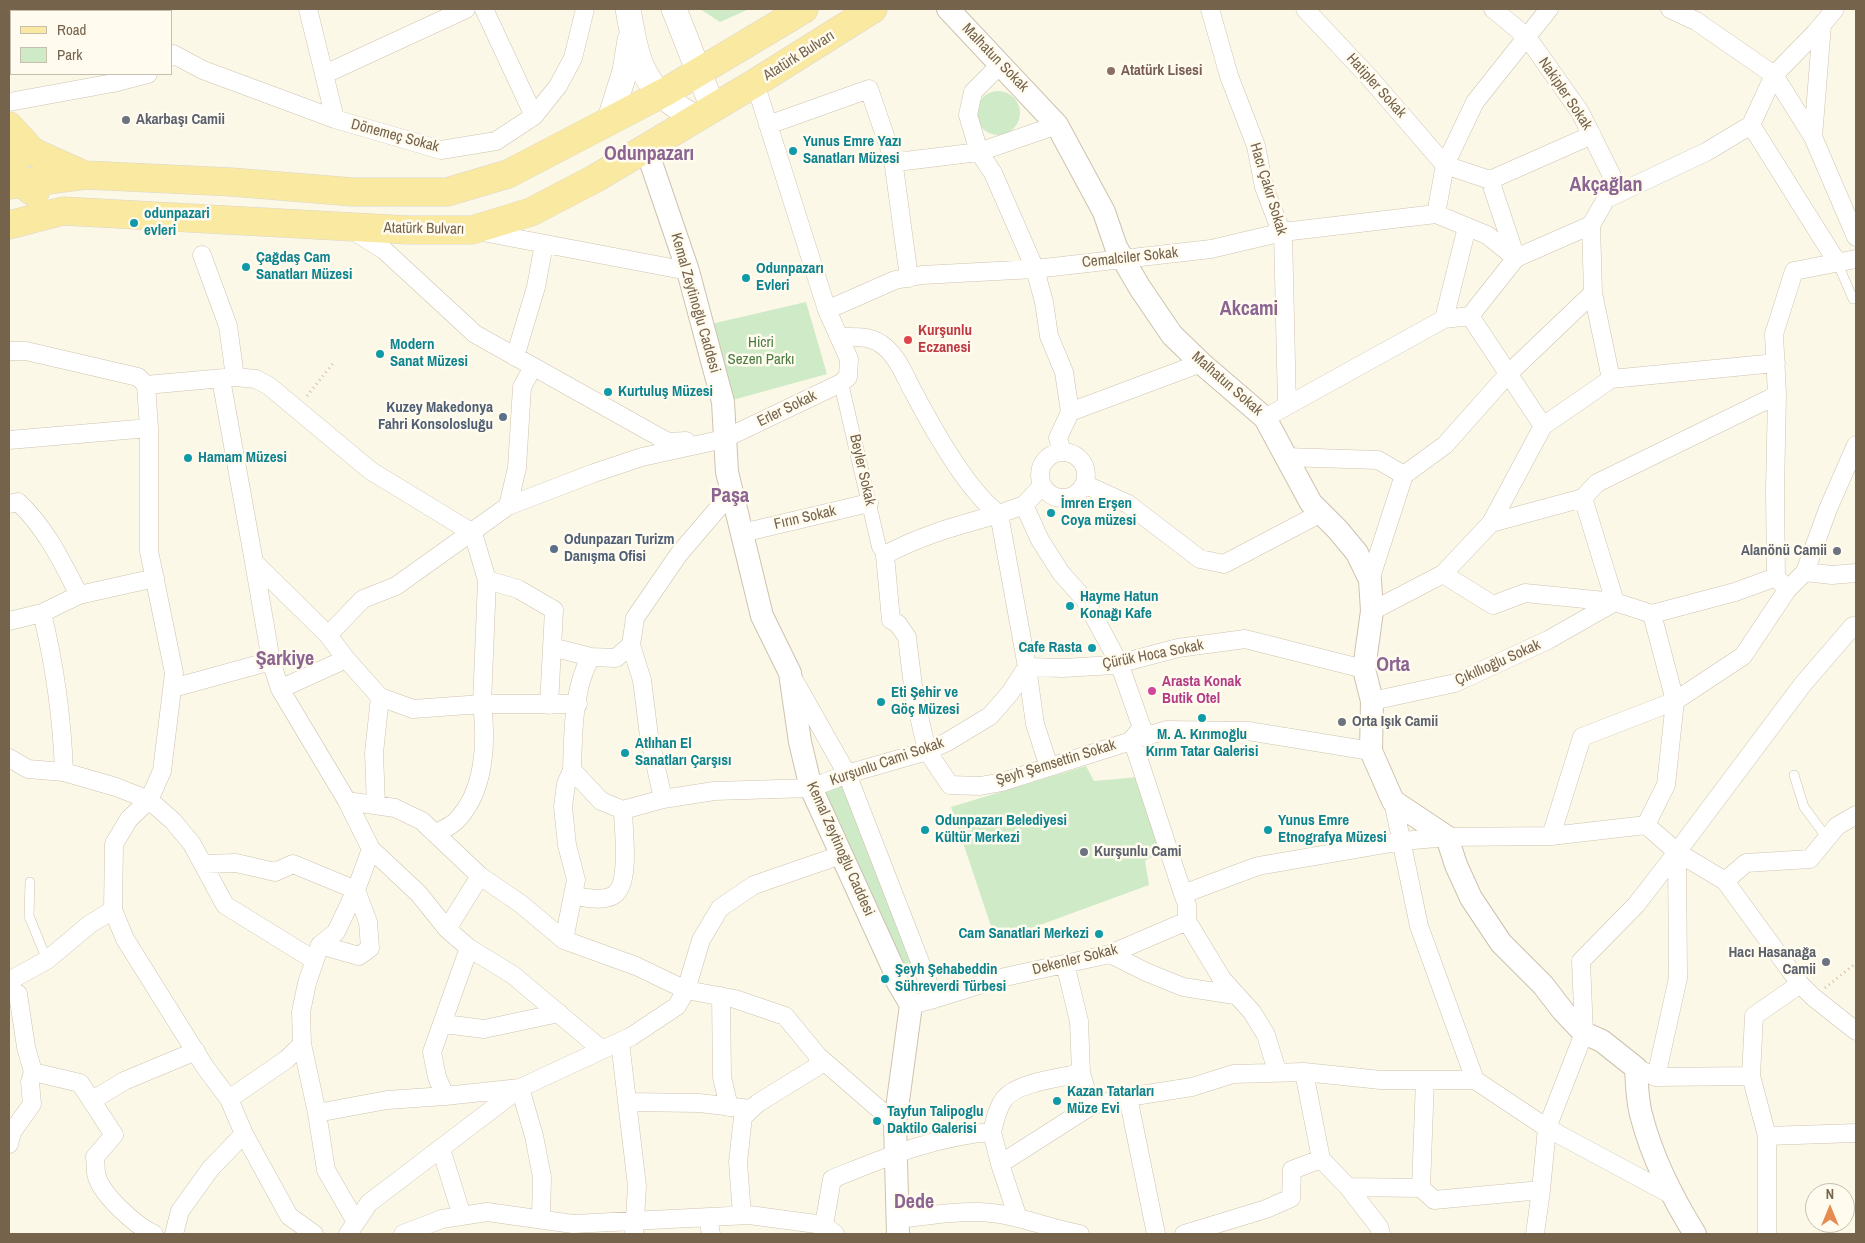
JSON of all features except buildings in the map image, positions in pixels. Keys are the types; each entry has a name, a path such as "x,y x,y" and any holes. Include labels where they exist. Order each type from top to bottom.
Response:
{"main road":[{"path":"630,18 638,62 649,82 660,95 675,107 705,113 699,71 674,9"},
{"path":"14,184 86,175 231,182 354,192 447,192 508,174 660,95 804,9"},
{"name":"Atatürk Bulvarı","path":"9,225 63,211 408,230 472,230 531,212 596,178 755,84 872,9"},
{"path":"609,122 625,71 630,18"},
{"path":"9,126 33,152 86,175"},
{"path":"9,156 14,184"},
{"path":"14,184 63,211"}],"street":[{"path":"308,9 335,119"},
{"path":"325,74 466,9"},
{"path":"484,9 534,116"},
{"name":"Dönemeç Sokak","path":"172,54 203,70 335,119 441,150 496,141 534,116 558,86 573,58 585,9"},
{"name":"Malhatun Sokak","path":"948,9 1057,125 1104,212 1116,247 1172,335 1201,363 1265,418 1311,503 1357,553 1370,580 1372,611 1364,669 1372,701 1372,751 1393,802"},
{"name":"Hacı Çakır Sokak","path":"1210,9 1229,76 1256,146 1264,187 1276,221 1283,232 1286,406"},
{"name":"Hatipler Sokak","path":"1305,9 1368,76 1445,165"},
{"name":"Nakipler Sokak","path":"1493,9 1527,37 1580,112 1620,192"},
{"path":"1516,258 1487,235 1436,214 1445,165 1475,102 1549,9"},
{"path":"1670,9 1696,22 1774,75 1813,137 1856,237"},
{"path":"1611,379 1593,293 1592,225 1606,199 1706,152 1751,125 1774,75 1835,9"},
{"path":"1813,137 1822,25"},
{"path":"1000,65 977,85 970,100 968,115 979,152 993,173 1035,269 1044,302 1049,336 1064,372 1070,412 1058,438 1062,452"},
{"path":"9,102 113,84 144,75"},
{"path":"755,84 827,310 849,359 844,380"},
{"path":"768,125 870,89 893,159 909,278"},
{"path":"893,159 905,161 979,152 1057,125"},
{"path":"1751,125 1837,262"},
{"path":"1445,165 1490,180 1592,134"},
{"name":"Kemal Zeytinoğlu Caddesi","path":"646,148 688,271 723,402 727,472 762,616 790,673 800,742 811,788 894,970 897,981 911,1005"},
{"path":"1490,180 1516,258"},
{"name":"Cemalciler Sokak","path":"827,310 896,280 1035,269 1211,250 1283,232 1436,214"},
{"path":"1265,418 1444,319 1470,316 1516,258 1592,225"},
{"path":"346,226 384,250 475,334 515,357 668,442 724,440"},
{"path":"1444,319 1467,227"},
{"path":"472,230 688,271"},
{"path":"515,357 536,287 544,244"},
{"path":"202,255 228,326 228,378 254,562 271,661 280,689 347,801 371,849 419,894 447,929 470,948 513,975 602,1050"},
{"path":"1551,836 1582,738 1675,701 1743,656 1782,584 1775,490 1777,395 1774,334 1794,271 1856,259"},
{"path":"1370,580 1404,475 1445,445 1508,374 1593,293"},
{"path":"1470,316 1543,426"},
{"path":"839,337 867,337 886,347 932,427 985,504 999,514 1027,667 1035,724 1049,767"},
{"path":"9,352 26,351 138,377 146,385 149,428 149,551 174,673 174,688 162,771 149,800 129,819 114,844 113,910 124,939 229,1099 244,1134 289,1216 314,1234"},
{"path":"1372,611 1442,574 1491,523 1543,426 1611,379 1776,362"},
{"path":"1070,412 1201,363"},
{"path":"508,506 517,468 522,387 533,367"},
{"path":"146,385 228,378 256,379 269,386 371,471 473,533 487,580 482,704 485,728 478,786 456,821 437,833"},
{"name":"Erler Sokak","path":"724,440 844,380"},
{"name":"Beyler Sokak","path":"844,380 879,547 885,555"},
{"path":"1491,523 1583,498 1597,483 1777,395"},
{"path":"9,440 149,428"},
{"path":"328,635 363,599 396,586 473,533 508,506 594,472 642,457 724,440"},
{"path":"1805,572 1828,509 1856,445"},
{"path":"1062,452 1070,453 1082,462 1086,470 1084,484 1074,495 1067,498 1053,496 1042,486 1040,471 1042,464 1047,457 1062,452"},
{"path":"1286,456 1378,460 1404,475"},
{"path":"1084,484 1128,504 1200,559 1224,564 1321,513"},
{"path":"885,555 906,543 955,526 999,514 1024,504 1042,486"},
{"path":"663,799 649,736 642,680 631,645 635,618 680,554 732,492"},
{"path":"1583,498 1615,602"},
{"path":"9,504 18,502 29,513 56,549 79,595"},
{"name":"Fırın Sokak","path":"742,533 869,503"},
{"path":"1024,504 1040,540 1061,573 1085,600 1119,663 1142,728 1132,739 1187,905 1187,921 1222,979 1252,1012 1266,1035 1277,1071"},
{"name":"Şeyh Şemsettin Sokak","path":"885,555 891,620 898,624 907,637 914,694 927,751 950,785 980,786 1002,782 1132,739 1166,730 1248,731 1372,751"},
{"path":"254,562 328,635 346,659 380,697 413,709 482,704 578,704"},
{"path":"1442,574 1493,605 1525,593 1615,602 1652,614 1735,592 1782,584 1805,572 1832,575 1856,572"},
{"path":"9,622 42,613 79,595 155,578"},
{"path":"487,580 518,589 554,610 550,705"},
{"name":"Çıkıllıoğlu Sokak","path":"1372,701 1455,683 1548,640 1615,602"},
{"path":"42,613 53,658 62,716 64,772"},
{"path":"1646,825 1666,785 1675,701 1652,614"},
{"path":"1535,1234 1547,1128 1584,1033 1581,961 1636,905 1803,684 1855,624"},
{"name":"Çürük Hoca Sokak","path":"1027,667 1063,668 1119,663 1178,648 1246,639 1364,669"},
{"path":"552,647 590,657 616,658 631,645"},
{"path":"564,940 576,880 567,845 563,807 566,784 572,770 573,723 578,704 582,672 590,657"},
{"path":"280,689 346,659"},
{"path":"174,688 271,661"},
{"name":"Kurşunlu Cami Sokak","path":"623,810 663,799 714,791 811,788 847,774 927,751 990,716 1010,693 1027,667"},
{"path":"790,673 847,774 934,999"},
{"path":"376,805 374,754 380,697"},
{"path":"9,758 28,770 64,772 116,787 149,800 173,821 192,844 225,905 317,953 359,956 370,948 368,922 356,890 294,864 274,872 236,863 204,864"},
{"path":"572,770 600,801 623,810 625,873 620,890 611,897 592,898 574,896"},
{"path":"347,801 395,808 422,821 437,833 480,876 521,904 564,940 636,966 686,990 721,996 785,1016 818,1056 895,1123"},
{"path":"1393,802 1447,837 1456,865 1471,898 1501,944 1543,985 1563,1011 1584,1033 1602,1041 1636,1068 1656,1078 1751,1076"},
{"path":"1393,802 1403,842 1419,926 1476,1080"},
{"path":"1725,881 1746,863 1810,859 1837,826 1856,814"},
{"path":"1183,894 1258,866 1403,842 1447,837 1551,836 1646,825 1677,852 1725,881 1800,984 1813,997 1856,1031"},
{"path":"352,1228 326,1170 317,1113 302,1044 301,1012 317,953 336,932 356,890 371,849"},
{"path":"1656,1078 1678,978 1677,852"},
{"path":"352,1228 369,1203 520,1088 632,1036 677,1006 686,990 700,940 720,908 754,885 841,855"},
{"path":"447,929 480,876"},
{"path":"9,981 47,960 90,924 113,910"},
{"name":"Dekenler Sokak","path":"911,1005 1006,977 1110,954 1187,921"},
{"path":"445,1096 437,1077 432,1052 444,1024 470,948"},
{"path":"1110,954 1146,972 1183,987 1236,995"},
{"path":"1066,964 1079,1022 1081,1073 1091,1106"},
{"path":"1767,1234 1767,1136 1751,1076 1754,1016 1800,984"},
{"path":"9,990 18,994 26,1047 33,1072 30,1082 32,1104 12,1132 9,1144"},
{"path":"721,996 722,1077 730,1107"},
{"path":"911,1005 895,1123 898,1226 978,1212 1018,1218 1054,1230 1080,1234"},
{"path":"444,1024 484,1029 559,1014"},
{"path":"620,1042 637,1186 634,1227"},
{"path":"229,1099 287,1059 302,1044"},
{"path":"93,1100 124,1081 196,1051"},
{"path":"742,1215 738,1162 743,1117 758,1102 818,1066 818,1056"},
{"path":"1636,1068 1641,1116 1654,1157 1670,1194 1694,1234"},
{"path":"1000,1164 1091,1106 1128,1097 1192,1087 1233,1074 1277,1071 1304,1072 1381,1080 1476,1080 1547,1128 1670,1194"},
{"path":"33,1072 80,1083 93,1100 114,1135 95,1157 97,1177 109,1198 144,1230 154,1234"},
{"path":"1304,1072 1321,1159 1348,1187 1379,1227 1381,1234"},
{"path":"1018,1218 1000,1164 992,1132 998,1110 1006,1097 1018,1088 1081,1073"},
{"path":"1421,1188 1425,1080"},
{"path":"317,1113 387,1100 520,1088"},
{"path":"520,1088 534,1136 542,1177 541,1218"},
{"path":"1128,1097 1156,1234"},
{"path":"627,1102 699,1103 751,1109"},
{"path":"405,1234 442,1220 487,1212 541,1218 573,1224 634,1227 709,1226 742,1215 829,1230 832,1179 897,1153 938,1141 992,1132"},
{"path":"1767,1136 1856,1133"},
{"path":"174,1234 180,1211 211,1168 244,1134"},
{"path":"441,1149 462,1216"},
{"path":"1184,1234 1242,1226 1291,1198 1292,1170 1321,1159"},
{"path":"1348,1187 1421,1188 1434,1200 1541,1190"}],"lane":[{"path":"1837,262 1853,298 1856,297"},
{"path":"1794,775 1804,807 1827,838"},
{"path":"30,882 29,916 47,960"}],"path":[{"path":"296,410 334,362"},
{"path":"1813,997 1856,963"}],"green space":[{"path":"700,9 749,9 720,22"},
{"path":"998,91 1010,95 1016,101 1020,113 1016,125 1010,131 998,135 986,131 980,125 976,113 980,101 986,95"},
{"name":"Hicri Sezen Parkı","path":"806,302 827,374 729,401 711,324"},
{"path":"1086,766 1094,781 1139,777 1162,851 1145,861 1149,885 996,941 951,807"},
{"path":"842,786 917,972 899,982 818,795"}],"place":[{"name":"Atatürk Lisesi","path":"1111,71"},
{"name":"Akarbaşı Camii","path":"126,120"},
{"name":"Yunus Emre Yazı Sanatları Müzesi","path":"793,151"},
{"name":"odunpazari evleri","path":"134,223"},
{"name":"Çağdaş Cam Sanatları Müzesi","path":"246,267"},
{"name":"Odunpazarı Evleri","path":"746,278"},
{"name":"Kurşunlu Eczanesi","path":"908,340"},
{"name":"Modern Sanat Müzesi","path":"380,354"},
{"name":"Kurtuluş Müzesi","path":"608,392"},
{"name":"Kuzey Makedonya Fahri Konsolosluğu","path":"503,417"},
{"name":"Hamam Müzesi","path":"188,458"},
{"name":"İmren Erşen Coya müzesi","path":"1051,513"},
{"name":"Odunpazarı Turizm Danışma Ofisi","path":"554,549"},
{"name":"Alanönü Camii","path":"1837,551"},
{"name":"Hayme Hatun Konağı Kafe","path":"1070,606"},
{"name":"Cafe Rasta","path":"1092,648"},
{"name":"Arasta Konak Butik Otel","path":"1152,691"},
{"name":"Eti Şehir ve Göç Müzesi","path":"881,702"},
{"name":"M. A. Kırımoğlu Kırım Tatar Galerisi","path":"1202,718"},
{"name":"Orta Işık Camii","path":"1342,722"},
{"name":"Atlıhan El Sanatları Çarşısı","path":"625,753"},
{"name":"Odunpazarı Belediyesi Kültür Merkezi","path":"925,830"},
{"name":"Yunus Emre Etnografya Müzesi","path":"1268,830"},
{"name":"Kurşunlu Cami","path":"1084,852"},
{"name":"Cam Sanatlari Merkezi","path":"1099,934"},
{"name":"Hacı Hasanağa Camii","path":"1826,962"},
{"name":"Şeyh Şehabeddin Sühreverdi Türbesi","path":"885,979"},
{"name":"Kazan Tatarları Müze Evi","path":"1057,1101"},
{"name":"Tayfun Talipoglu Daktilo Galerisi","path":"877,1121"}],"district":[{"name":"Odunpazarı","path":"649,155"},
{"name":"Akçağlan","path":"1606,186"},
{"name":"Akcami","path":"1249,310"},
{"name":"Paşa","path":"730,497"},
{"name":"Şarkiye","path":"285,660"},
{"name":"Orta","path":"1393,666"},
{"name":"Dede","path":"914,1203"}]}
